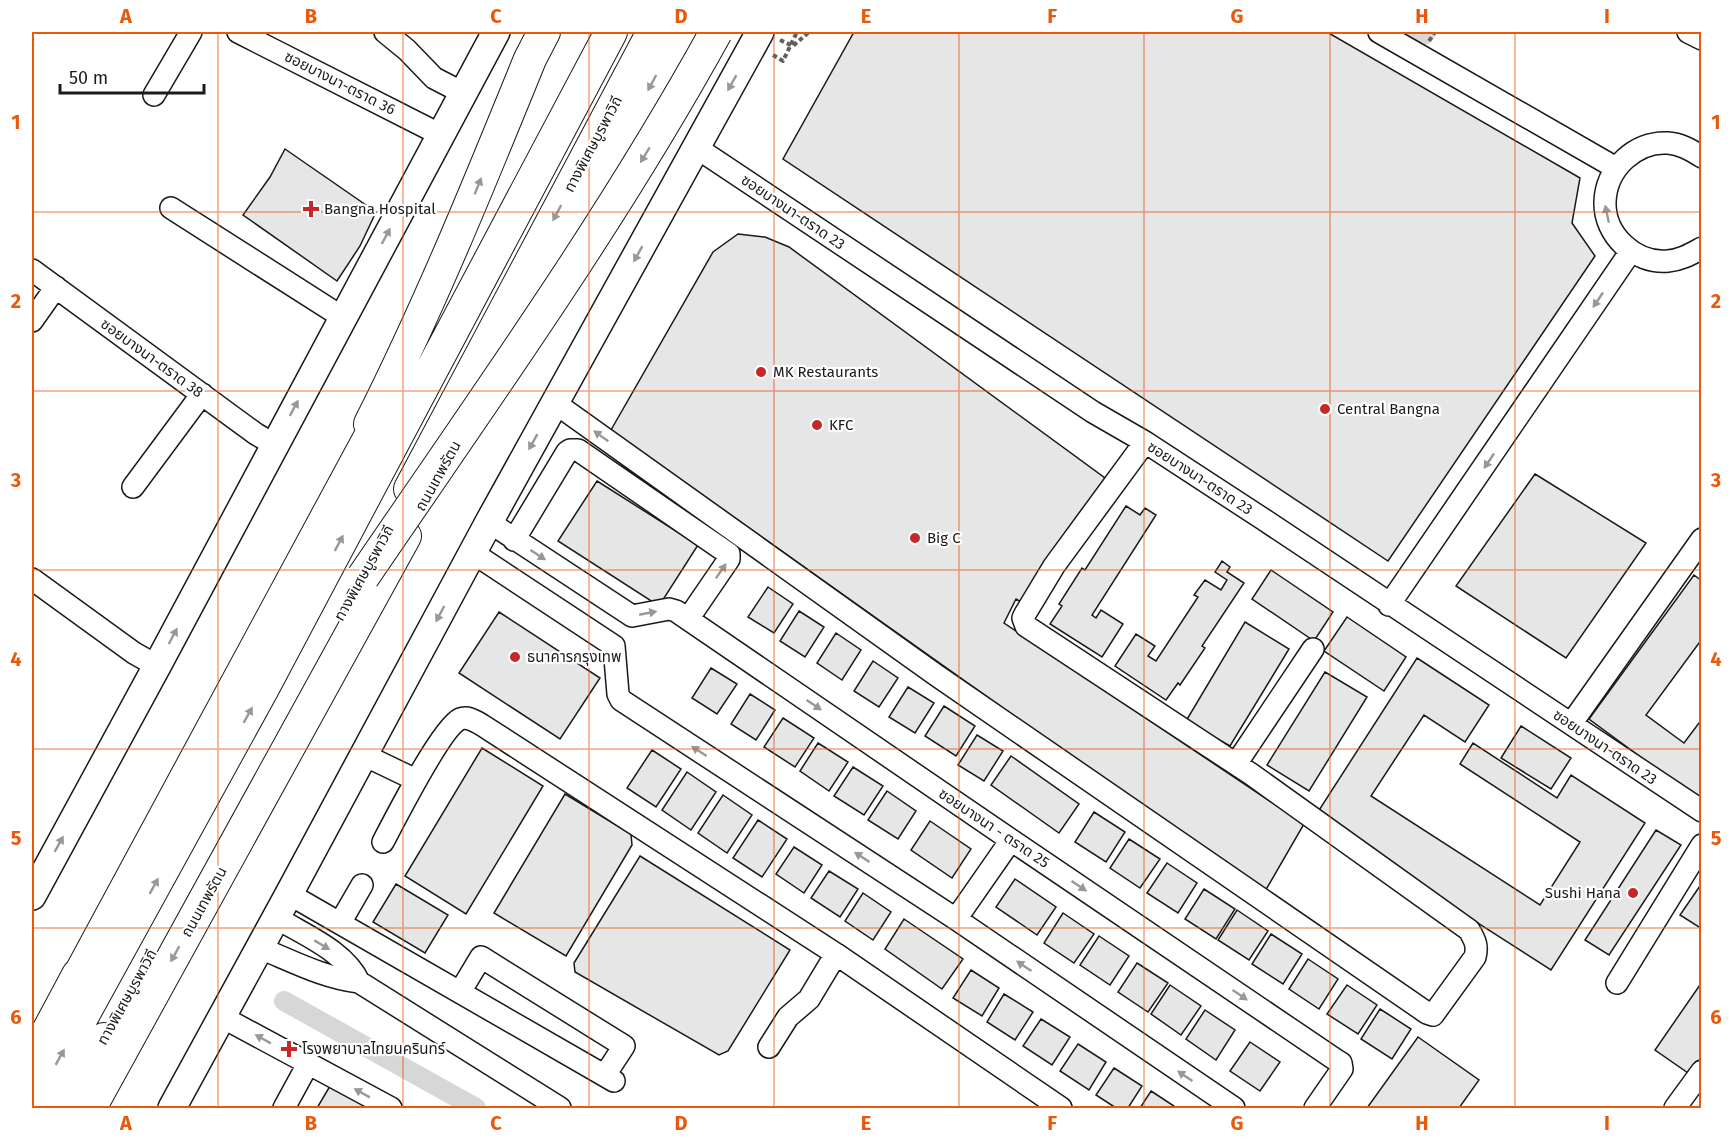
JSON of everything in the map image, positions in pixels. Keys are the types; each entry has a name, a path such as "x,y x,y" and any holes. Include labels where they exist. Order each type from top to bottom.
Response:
{"highway":[{"path":"32,1062 234,686 391,381 453,246 530,58 544,32"},
{"path":"32,1062 243,676 587,32"},
{"name":"ทางพิเศษบูรพาวิถี","path":"32,1108 263,688 610,32"},
{"name":"ทางพิเศษบูรพาวิถี","path":"65,1108 363,577 653,32"},
{"name":"ถนนเทพรัตน","path":"90,1108 544,285 680,32"},
{"path":"363,577 608,216 716,32"}],"main road":[{"path":"35,881 157,666 496,32"},
{"path":"172,1108 277,918 489,522 697,148 770,36"}],"street":[{"path":"154,95 191,32"},
{"name":"ซอยบางนา-ตราด 36","path":"238,32 441,135"},
{"path":"385,32 408,50 434,78 463,93"},
{"path":"1379,32 1616,168"},
{"path":"1688,32 1701,39"},
{"path":"1701,157 1688,148 1669,143 1648,145 1631,153 1616,168 1608,184 1605,203 1608,222 1617,238 1631,251 1648,259 1667,261 1685,257 1701,248"},
{"name":"ซอยบางนา-ตราด 23","path":"697,148 1093,412 1145,442 1701,811"},
{"path":"171,208 342,317"},
{"path":"1389,605 1631,251"},
{"name":"ซอยบางนา-ตราด 38","path":"32,270 202,394 275,444"},
{"path":"32,321 56,287"},
{"path":"133,487 202,394"},
{"path":"555,403 946,682 1427,1013 1435,1014 1475,957 1477,948 1469,930 1236,764 1024,623 1023,618 1027,609 1054,566 1145,442"},
{"path":"514,540 567,452 578,450 729,554 729,559 688,619"},
{"name":"ซอยบางนา - ตราด 25","path":"489,522 632,616 673,610 688,619 1341,1063 1342,1069 1315,1108"},
{"path":"1571,724 1700,543"},
{"path":"473,553 614,646 618,694 621,700 956,919 1233,1108"},
{"path":"32,579 134,653 157,666"},
{"path":"578,623 597,593"},
{"path":"1236,764 1313,649"},
{"path":"383,842 416,780 450,729 458,720 468,718 650,832 836,954 1060,1108"},
{"path":"364,755 416,780"},
{"path":"956,919 1011,840"},
{"path":"1617,983 1701,845"},
{"path":"340,923 362,885"},
{"path":"289,894 610,1078 624,1046 481,957 460,992"},
{"path":"277,918 331,951 355,972 359,982"},
{"path":"260,948 325,974 359,982 560,1108"},
{"path":"769,1047 788,1017 809,999 836,954"},
{"path":"222,1017 391,1108"},
{"path":"284,1108 309,1064"},
{"path":"1676,1108 1701,1071"}],"path":[{"path":"770,36 773,55 783,61 797,32"},
{"path":"770,36 793,46 809,32"},
{"path":"1431,37 1435,32"}],"building":[{"name":"Central Bangna","path":"854,32 1327,32 1580,178 1572,223 1595,256 1388,561 783,159"},
{"name":"Bangna Hospital","path":"285,149 376,212 360,246 337,281 243,215 270,177"},
{"name":"Big C","path":"738,234 765,237 789,247 1105,478 1024,604 1016,599 1004,623 1304,824 1264,893 611,430 713,252"},
{"path":"1535,474 1646,543 1566,658 1456,586"},
{"path":"597,481 698,545 659,606 558,541"},
{"path":"1126,506 1140,515 1145,508 1156,515 1092,615 1096,618 1101,610 1123,624 1102,657 1050,624 1062,606 1059,604 1082,568 1085,570"},
{"path":"1222,561 1230,567 1227,572 1244,583 1202,646 1205,648 1180,685 1178,683 1166,700 1115,666 1136,634 1155,646 1148,656 1156,661 1198,597 1194,595 1205,580 1221,590 1227,580 1215,572"},
{"path":"1271,570 1333,612 1314,641 1252,599"},
{"path":"1694,575 1702,581 1702,639 1646,715 1684,743 1702,719 1702,799 1700,801 1589,719"},
{"path":"768,587 793,604 774,633 748,617"},
{"path":"799,611 824,627 805,657 780,641"},
{"path":"499,612 600,678 560,739 459,673"},
{"path":"1347,617 1406,657 1384,691 1324,651"},
{"path":"1245,622 1289,649 1230,746 1186,721"},
{"path":"836,633 861,650 842,680 817,663"},
{"path":"1417,658 1489,705 1465,742 1424,715 1371,796 1540,905 1580,842 1460,764 1473,743 1557,798 1571,775 1645,823 1551,970 1314,818"},
{"path":"873,661 898,678 879,707 854,691"},
{"path":"711,668 737,684 717,714 692,698"},
{"path":"1325,672 1367,697 1309,791 1267,765"},
{"path":"908,687 934,703 915,733 889,717"},
{"path":"750,694 775,710 756,740 731,724"},
{"path":"944,706 975,726 956,756 925,736"},
{"path":"783,718 814,738 795,767 764,747"},
{"path":"1521,726 1571,758 1551,789 1501,758"},
{"path":"977,735 1003,751 984,781 958,765"},
{"path":"818,743 848,762 829,791 800,771"},
{"path":"482,748 543,786 466,914 405,876"},
{"path":"652,750 681,769 656,807 627,788"},
{"path":"1011,756 1079,804 1059,833 991,785"},
{"path":"853,767 883,786 864,815 834,796"},
{"path":"687,772 716,792 691,830 662,810"},
{"path":"887,791 916,811 898,839 868,820"},
{"path":"565,794 631,834 632,845 566,956 494,913"},
{"path":"723,795 752,815 727,853 698,833"},
{"path":"1094,812 1125,832 1106,862 1075,842"},
{"path":"758,820 787,839 762,877 733,858"},
{"path":"930,821 971,849 952,878 911,850"},
{"name":"Sushi Hana","path":"1656,830 1681,845 1609,955 1585,940"},
{"path":"1129,839 1160,859 1140,888 1110,868"},
{"path":"794,847 822,865 804,893 776,874"},
{"path":"640,856 790,950 728,1051 719,1055 575,972 574,963"},
{"path":"1167,863 1197,883 1178,913 1147,893"},
{"path":"829,871 858,889 840,917 811,898"},
{"path":"1015,879 1056,907 1037,935 996,907"},
{"path":"1702,883 1702,929 1680,915"},
{"path":"396,884 448,915 425,953 373,922"},
{"path":"1204,889 1235,909 1216,939 1185,919"},
{"path":"863,893 891,912 873,940 845,921"},
{"path":"1237,910 1268,931 1249,960 1218,940"},
{"path":"1063,913 1094,934 1074,963 1044,943"},
{"path":"904,919 963,959 942,989 885,949"},
{"path":"1271,934 1302,954 1283,984 1252,964"},
{"path":"1099,936 1129,956 1110,985 1080,965"},
{"path":"1308,959 1338,979 1319,1009 1289,989"},
{"path":"1137,963 1168,983 1148,1012 1118,992"},
{"path":"971,970 999,988 982,1016 953,998"},
{"path":"1702,982 1702,1061 1691,1075 1655,1050"},
{"path":"1170,985 1201,1006 1181,1035 1151,1014"},
{"path":"1347,985 1377,1005 1358,1034 1327,1014"},
{"path":"1004,994 1033,1012 1015,1040 987,1022"},
{"path":"1380,1009 1411,1029 1392,1059 1361,1039"},
{"path":"1205,1010 1235,1030 1216,1060 1186,1039"},
{"path":"1041,1019 1070,1037 1052,1065 1023,1046"},
{"path":"1418,1037 1479,1080 1459,1108 1367,1108"},
{"path":"1250,1042 1280,1062 1260,1091 1230,1071"},
{"path":"1078,1044 1106,1062 1089,1090 1060,1071"},
{"path":"1114,1068 1142,1086 1128,1108 1116,1108 1096,1095"},
{"path":"330,1086 371,1108 317,1108"},
{"path":"1151,1091 1177,1108 1140,1108"}],"waterway":[{"path":"1418,32 1424,35 1426,32"},
{"path":"284,1001 476,1108"}],"place":[{"name":"Bangna Hospital","path":"311,209"},
{"name":"MK Restaurants","path":"761,372"},
{"name":"Central Bangna","path":"1325,409"},
{"name":"KFC","path":"817,425"},
{"name":"Big C","path":"915,538"},
{"name":"ธนาคารกรุงเทพ","path":"515,657"},
{"name":"Sushi Hana","path":"1633,893"},
{"name":"โรงพยาบาลไทยนครินทร์","path":"289,1049"}]}
